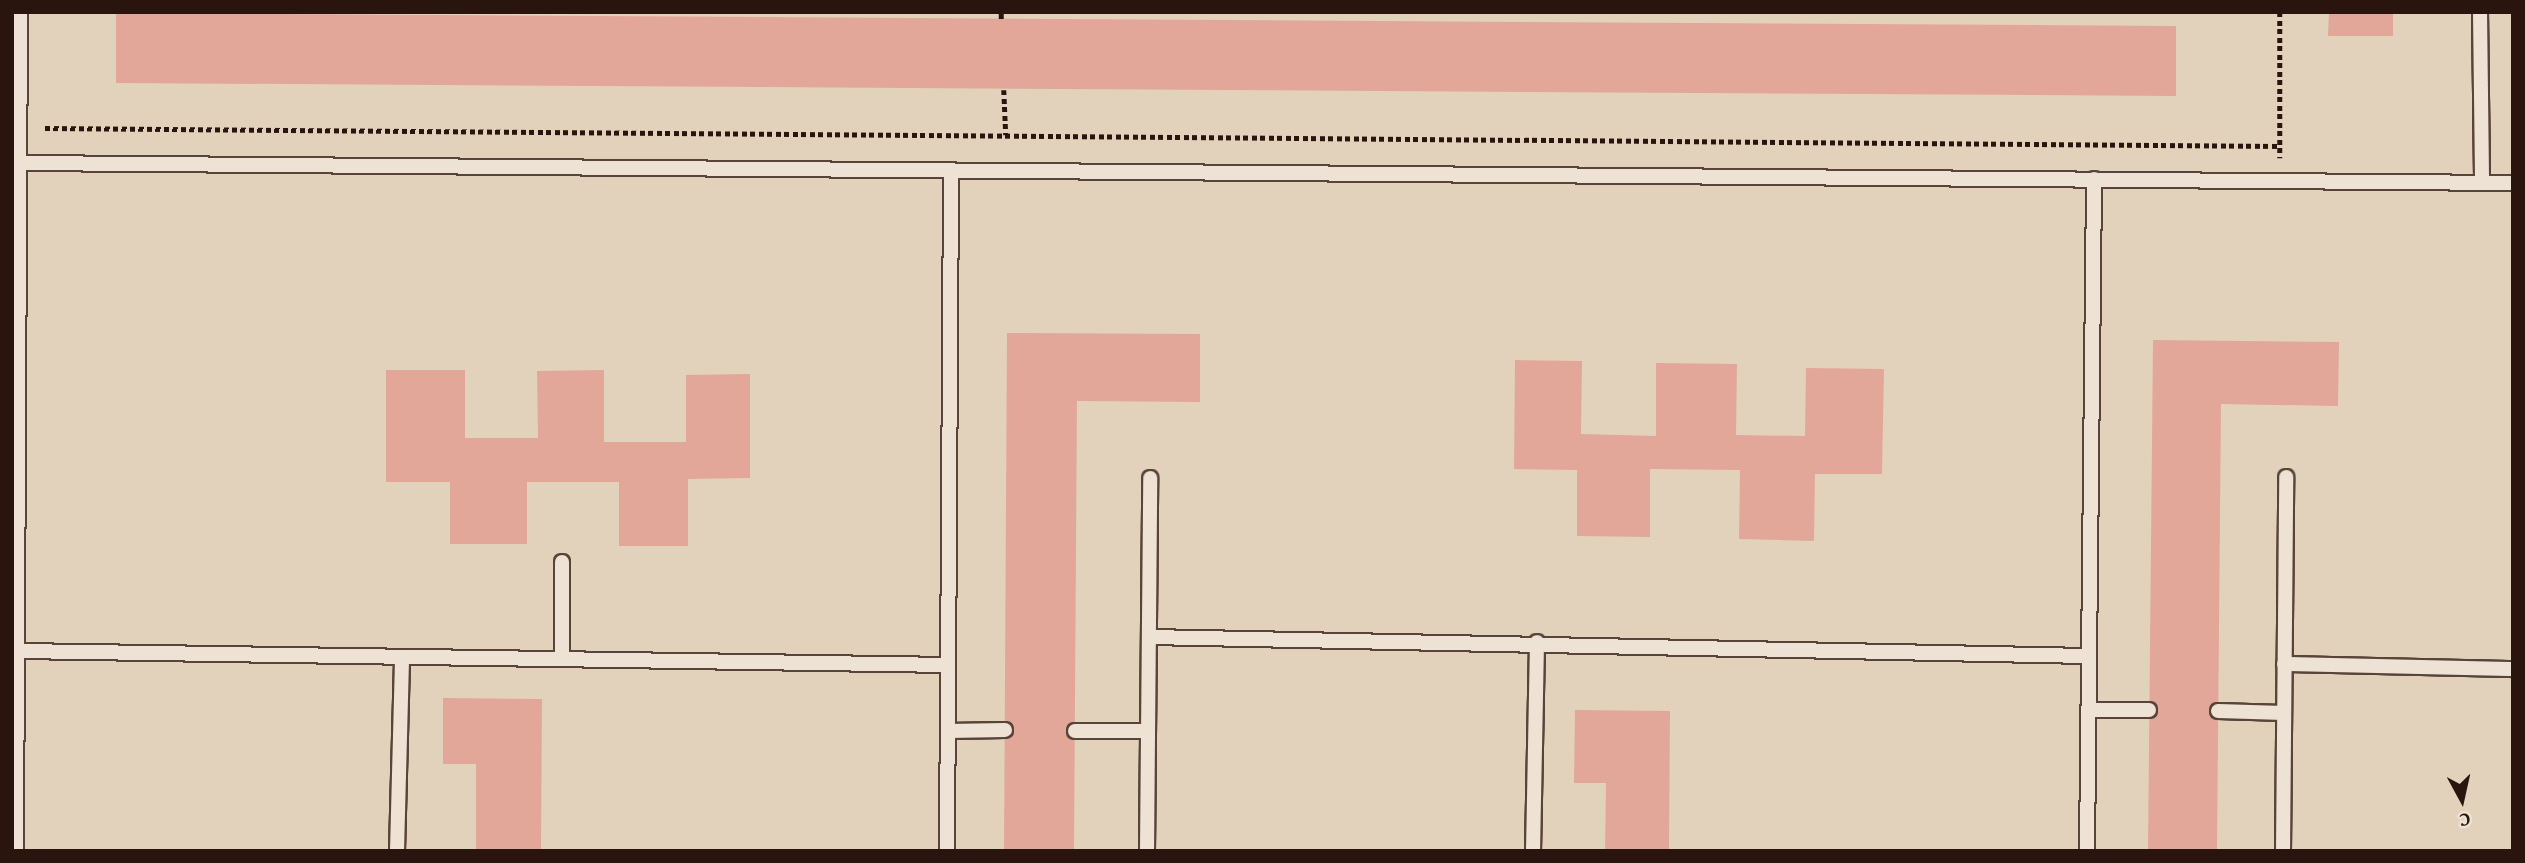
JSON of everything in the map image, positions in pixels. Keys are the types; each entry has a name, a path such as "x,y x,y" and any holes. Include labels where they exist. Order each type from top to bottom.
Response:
{"lane":[{"path":"16,851 20,12"},
{"path":"2480,12 2482,182"},
{"path":"20,163 2513,183"},
{"path":"947,851 951,170"},
{"path":"2087,851 2094,179"},
{"path":"2283,851 2286,477"},
{"path":"1147,851 1150,478"},
{"path":"562,562 562,659"},
{"path":"1149,637 1536,642 2089,656"},
{"path":"1533,851 1536,642"},
{"path":"18,651 948,665"},
{"path":"397,851 402,657"},
{"path":"2284,664 2513,669"},
{"path":"2089,710 2149,710"},
{"path":"2218,711 2284,713"},
{"path":"948,731 1005,730"},
{"path":"1075,731 1148,731"}],"path":[{"path":"1001,12 1001,19"},
{"path":"2280,12 2280,181"},
{"path":"1004,90 1006,135"},
{"path":"20,127 2280,146"}],"building":[{"path":"2329,12 2393,12 2393,36 2328,36"},
{"path":"116,13 2176,26 2176,96 116,83"},
{"path":"1007,333 1200,334 1200,402 1077,401 1074,851 1004,851"},
{"path":"2153,340 2339,342 2338,406 2221,404 2217,851 2148,851"},
{"path":"1515,360 1582,361 1581,434 1656,436 1656,363 1737,364 1736,435 1805,436 1806,368 1884,369 1882,474 1815,474 1814,541 1739,539 1740,470 1650,469 1650,537 1577,536 1577,470 1514,469"},
{"path":"386,370 465,370 465,438 538,438 537,371 604,370 604,442 686,442 686,375 750,374 750,478 688,479 688,546 619,546 619,482 527,482 527,544 450,544 450,482 386,482"},
{"path":"443,698 542,699 541,851 476,851 476,764 443,764"},
{"path":"1575,710 1670,711 1669,851 1605,851 1606,783 1574,783"}]}
